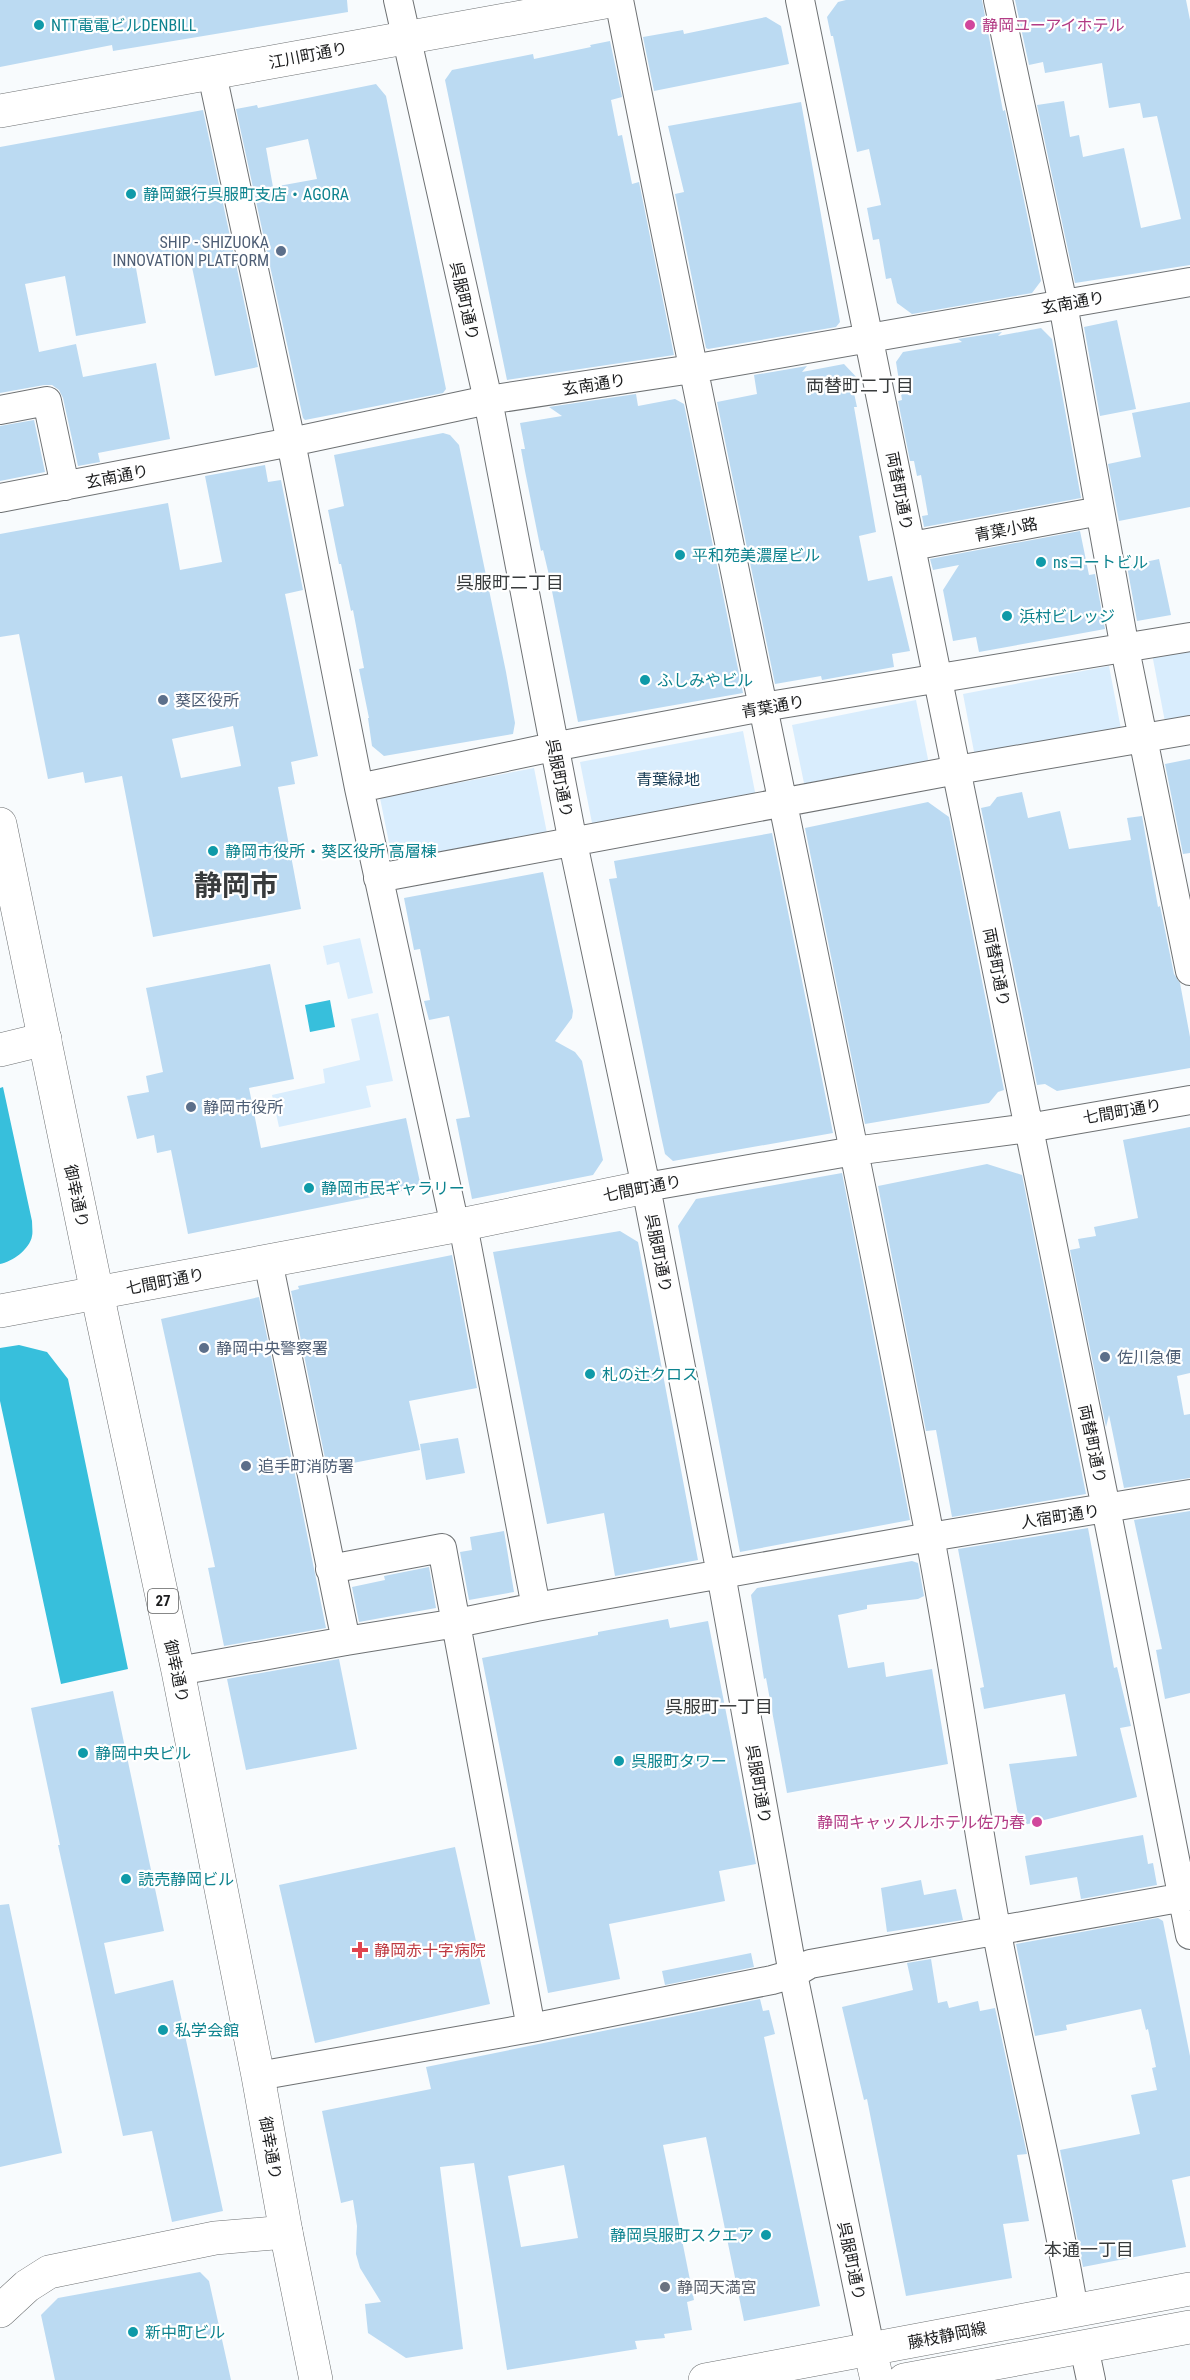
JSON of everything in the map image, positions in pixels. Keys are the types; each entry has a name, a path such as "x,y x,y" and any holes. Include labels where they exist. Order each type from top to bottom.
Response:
{"main road":[{"name":"江川町通り","path":"0,111 618,0"},
{"name":"御幸通り","path":"0,824 5,873 45,1039 178,1671 316,2380"},
{"path":"0,1050 45,1039"},
{"name":"七間町通り","path":"0,1311 459,1226 646,1187"},
{"path":"0,2311 27,2286 49,2272 215,2238 286,2232"},
{"name":"藤枝静岡線","path":"705,2380 874,2366 1074,2311 1190,2289"},
{"path":"904,2380 1190,2327"}],"street":[{"name":"呉服町通り","path":"398,0 488,400 573,843 646,1187 721,1574 793,1974 874,2366"},
{"path":"618,0 692,369 785,803 854,1151 930,1537 997,1930 1074,2311"},
{"name":"両替町通り","path":"800,0 1186,1897 1190,1935"},
{"path":"998,0 1062,304 1125,649 1190,971"},
{"path":"212,74 291,442 378,878 459,1226 536,1607"},
{"name":"玄南通り","path":"0,498 291,442 488,400 692,369 1190,282"},
{"path":"0,410 47,401 65,486"},
{"name":"青葉小路","path":"912,546 1100,511"},
{"name":"青葉通り","path":"359,788 554,747 763,707 1190,637"},
{"path":"378,878 957,770 1190,730"},
{"name":"七間町通り","path":"646,1187 854,1151 1028,1128 1190,1100"},
{"path":"268,1261 345,1641"},
{"name":"人宿町通り","path":"178,1671 930,1537 1190,1494"},
{"path":"330,1569 442,1548 531,2028"},
{"path":"258,2076 531,2028 772,1980 793,1974 810,1964 1186,1897"},
{"path":"1084,2347 1091,2380"}],"green space":[{"path":"1190,647 1190,723 1166,727 1152,654"},
{"path":"1109,666 1121,729 975,757 963,694"},
{"path":"916,700 929,764 805,788 792,725"},
{"name":"青葉緑地","path":"743,731 756,797 593,828 580,762"},
{"path":"534,768 547,833 393,863 380,798"},
{"path":"360,938 373,993 348,999 339,962 327,965 323,946"},
{"path":"378,1013 393,1081 366,1086 371,1107 279,1127 272,1095 325,1083 323,1069 360,1060 351,1019"}],"water":[{"path":"330,1000 335,1027 310,1032 305,1005"},
{"path":"3,1087 32,1221 32,1233 31,1241 24,1250 15,1258 0,1264 0,1088"},
{"path":"19,1345 47,1352 68,1379 128,1669 61,1684 0,1401 0,1348"}],"building":[{"path":"0,0 347,0 348,12 113,51 112,45 0,67"},
{"path":"846,0 982,0 1003,111 1005,110 1041,281 1032,293 912,314 897,303 891,278 886,279 879,239 873,240 867,208 881,205 869,149 857,152 827,17 838,2"},
{"path":"1015,0 1186,0 1190,20 1190,265 1075,283 1037,105 1064,101 1070,137 1079,135 1083,157 1124,148 1141,228 1181,219 1157,116 1143,118 1140,103 1109,108 1102,63 1045,73 1043,62 1029,65"},
{"path":"766,17 781,26 789,64 654,91 643,37 683,30 684,34"},
{"path":"610,41 622,97 611,100 618,136 622,135 632,184 639,182 674,355 507,380 445,80 452,70 533,54 534,59"},
{"path":"376,84 386,96 446,389 443,393 305,420 303,418 236,109 257,105 258,108","holes":["308,139 317,179 273,187 266,148"]},
{"path":"801,102 840,322 836,327 708,349 675,194 684,192 668,126"},
{"path":"203,110 258,367 215,376 189,253 135,263 146,323 76,336 65,276 25,284 39,352 76,344 83,377 156,363 170,439 98,453 100,462 78,466 63,398 59,390 52,385 44,385 0,393 0,147"},
{"path":"1117,320 1136,409 1100,416 1084,327"},
{"path":"1041,328 1052,339 1081,498 924,527 922,516 928,515 921,475 917,476 914,461 910,461 898,401 902,400 896,362 903,352 962,342 958,339 1002,332 998,336"},
{"path":"844,364 861,382 852,384 857,407 854,407 876,532 859,536 868,581 892,576 910,651 892,654 894,667 822,680 821,676 775,684 717,402 757,394 754,375 807,366 802,372"},
{"path":"636,394 638,406 675,399 684,404 743,693 578,722 548,571 543,550 541,551 525,471 521,449 525,449 520,423 562,416 549,407"},
{"path":"1190,402 1190,507 1119,521 1108,464 1141,457 1132,413"},
{"path":"34,420 45,472 0,481 0,426"},
{"path":"443,433 450,435 459,445 506,672 515,723 513,734 384,756 372,746 359,669 364,668 353,610 351,611 341,564 339,564 328,510 344,506 334,455"},
{"path":"265,465 268,482 281,480 303,590 285,594 318,756 291,762 295,784 278,787 301,909 153,937 122,776 85,783 83,772 48,779 19,634 0,637 0,534 168,503 180,570 222,562 205,476","holes":["233,726 241,766 181,778 172,739"]},
{"path":"1080,531 1089,575 1095,574 1105,629 979,652 976,637 953,641 943,590 959,565 933,570 930,559"},
{"path":"1159,559 1171,615 1137,621 1127,566"},
{"path":"1190,759 1190,853 1183,854 1165,764"},
{"path":"1022,792 1028,818 1060,811 1069,849 1131,840 1127,818 1142,816 1158,907 1160,906 1174,974 1180,983 1190,1037 1190,1068 1057,1091 1045,1084 1037,1085 981,808 990,806 997,797"},
{"path":"928,802 949,817 1004,1090 998,1092 989,1103 865,1124 805,828"},
{"path":"772,833 833,1133 673,1161 665,1154 609,879 617,878 614,861"},
{"path":"543,872 573,1011 572,1018 555,1041 575,1052 582,1061 603,1160 593,1175 472,1199 456,1119 470,1117 449,1016 429,1020 424,1001 430,1000 420,949 414,950 404,898"},
{"name":"静岡市役所","path":"270,964 294,1079 249,1088 261,1148 406,1118 421,1187 188,1234 171,1150 157,1153 154,1135 137,1139 127,1096 149,1092 146,1076 163,1072 146,988"},
{"path":"1190,1127 1190,1373 1177,1376 1184,1415 1190,1414 1190,1478 1124,1488 1109,1415 1106,1427 1070,1250 1080,1248 1078,1239 1096,1236 1094,1227 1138,1218 1123,1140"},
{"path":"987,1164 1022,1175 1086,1494 952,1517 936,1430 926,1431 878,1186"},
{"path":"842,1173 910,1520 740,1552 678,1226 696,1199"},
{"name":"札の辻クロス","path":"620,1231 638,1242 698,1560 615,1576 604,1513 547,1524 493,1252"},
{"path":"452,1255 477,1388 409,1401 420,1450 327,1468 291,1291 299,1289 298,1286"},
{"path":"259,1297 326,1628 224,1646 208,1568 215,1567 161,1319"},
{"path":"458,1438 465,1473 426,1480 420,1444"},
{"path":"1190,1511 1190,1693 1165,1699 1156,1650 1162,1649 1134,1520"},
{"path":"1088,1528 1114,1668 1117,1667 1131,1726 1120,1728 1137,1797 1020,1826 1009,1764 1077,1756 1065,1694 984,1709 980,1688 984,1687 958,1549"},
{"path":"504,1531 514,1592 469,1600 460,1552 472,1550 470,1537"},
{"path":"912,1561 918,1563 924,1596 918,1599 867,1605 867,1609 838,1615 848,1668 884,1662 886,1677 932,1669 948,1764 787,1793 766,1678 764,1679 751,1595 757,1588"},
{"path":"429,1567 436,1608 359,1622 352,1587 385,1580 384,1576"},
{"name":"呉服町タワー","path":"668,1619 670,1628 708,1621 756,1864 719,1871 725,1901 609,1924 620,1979 548,1993 482,1658"},
{"path":"339,1659 357,1749 246,1770 227,1679"},
{"path":"113,1691 164,1931 104,1943 115,1994 173,1980 223,2211 172,2222 152,2131 123,2136 58,1845 60,1845 31,1708"},
{"path":"1143,1835 1148,1864 1153,1863 1157,1885 1081,1899 1077,1877 1030,1885 1025,1856"},
{"path":"455,1847 490,2004 315,2043 279,1885"},
{"path":"921,1880 924,1895 956,1889 963,1920 887,1932 881,1888"},
{"path":"9,1904 62,2153 0,2167 0,1905"},
{"path":"1158,1918 1163,1921 1190,2056 1190,2176 1172,2180 1186,2247 1083,2267 1060,2150 1140,2134 1131,2095 1157,2090 1152,2068 1156,2067 1141,2009 1066,2025 1067,2030 1035,2036 1016,1944"},
{"path":"751,1953 754,1967 665,1985 662,1971"},
{"path":"931,1959 938,2003 947,2001 949,2008 978,2001 980,2011 995,2008 1027,2154 1017,2155 1029,2221 1003,2224 1012,2278 906,2296 867,2099 864,2100 842,2007 913,1990 907,1963"},
{"path":"760,1999 763,2011 769,2010 775,2034 764,2037 820,2306 744,2321 706,2137 663,2145 694,2300 687,2302 692,2330 664,2334 665,2338 635,2341 637,2349 507,2370 474,2163 440,2167 463,2349 406,2358 368,2333 365,2304 381,2302 360,2268 356,2254 357,2226 353,2200 341,2203 322,2111 431,2089 426,2067","holes":["564,2165 578,2238 521,2247 508,2176"]},
{"name":"新中町ビル","path":"200,2272 209,2281 231,2380 55,2380 41,2315 58,2298"}],"place":[{"name":"NTT電電ビルDENBILL","path":"39,25"},
{"name":"静岡ユーアイホテル","path":"970,25"},
{"name":"静岡銀行呉服町支店・AGORA","path":"131,194"},
{"name":"SHIP - SHIZUOKA INNOVATION PLATFORM","path":"281,251"},
{"name":"平和苑美濃屋ビル","path":"680,555"},
{"name":"nsコートビル","path":"1041,562"},
{"name":"浜村ビレッジ","path":"1007,616"},
{"name":"ふしみやビル","path":"645,680"},
{"name":"葵区役所","path":"163,700"},
{"name":"静岡市役所・葵区役所 高層棟","path":"213,851"},
{"name":"静岡市役所","path":"191,1107"},
{"name":"静岡市民ギャラリー","path":"309,1188"},
{"name":"静岡中央警察署","path":"204,1348"},
{"name":"佐川急便","path":"1105,1357"},
{"name":"札の辻クロス","path":"590,1374"},
{"name":"追手町消防署","path":"246,1466"},
{"name":"静岡中央ビル","path":"83,1753"},
{"name":"呉服町タワー","path":"619,1761"},
{"name":"静岡キャッスルホテル佐乃春","path":"1037,1822"},
{"name":"読売静岡ビル","path":"126,1879"},
{"name":"静岡赤十字病院","path":"360,1950"},
{"name":"私学会館","path":"163,2030"},
{"name":"静岡呉服町スクエア","path":"766,2235"},
{"name":"静岡天満宮","path":"665,2287"},
{"name":"新中町ビル","path":"133,2332"}],"district":[{"name":"両替町二丁目","path":"860,386"},
{"name":"呉服町二丁目","path":"510,583"},
{"name":"静岡市","path":"236,885"},
{"name":"呉服町一丁目","path":"719,1707"},
{"name":"本通一丁目","path":"1089,2250"}]}
